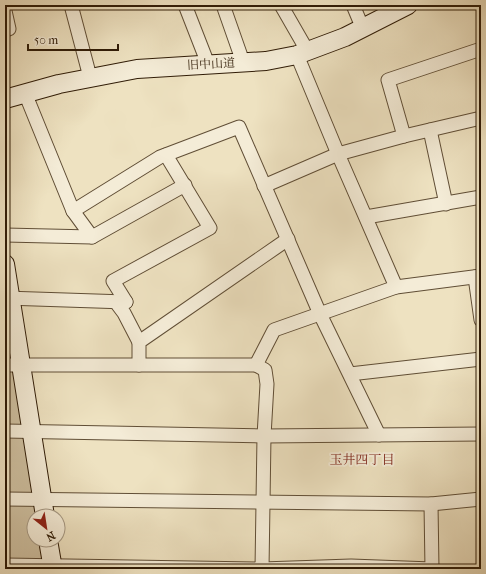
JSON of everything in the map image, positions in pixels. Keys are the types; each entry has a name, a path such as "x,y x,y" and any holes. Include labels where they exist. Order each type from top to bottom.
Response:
{"main road":[{"name":"旧中山道","path":"5,99 90,77 137,69 266,61 302,54 363,29 408,5"},
{"path":"5,264 13,366 31,431 43,508"},
{"path":"49,548 53,567"}],"street":[{"path":"71,5 90,77"},
{"path":"185,5 208,64"},
{"path":"223,5 244,62"},
{"path":"281,5 302,54 338,154 396,287"},
{"path":"353,5 363,29"},
{"path":"5,11 9,29"},
{"path":"404,136 388,80 481,49"},
{"path":"25,93 73,211 92,237"},
{"path":"264,186 338,154 404,136 481,118"},
{"path":"73,211 160,157 239,127 320,314 379,435"},
{"path":"430,130 446,204"},
{"path":"126,302 113,282 210,228 166,155"},
{"path":"5,235 92,237 185,186"},
{"path":"366,217 481,197"},
{"path":"140,342 288,239"},
{"path":"256,365 274,330 396,287 478,276 481,320"},
{"path":"8,298 126,302"},
{"path":"126,302 118,305 140,342 138,365"},
{"path":"350,374 481,359"},
{"path":"13,366 256,365 265,370 267,384 264,436 262,569"},
{"path":"5,431 264,436 481,434"},
{"path":"5,499 43,508 263,503 431,504 481,499"},
{"path":"5,565 53,567 262,569 432,569 431,504"}],"shaded area":[{"path":"5,306 37,508 26,508 26,548 43,548 46,569 5,565"}],"district":[{"name":"玉井四丁目","path":"362,459"}]}
